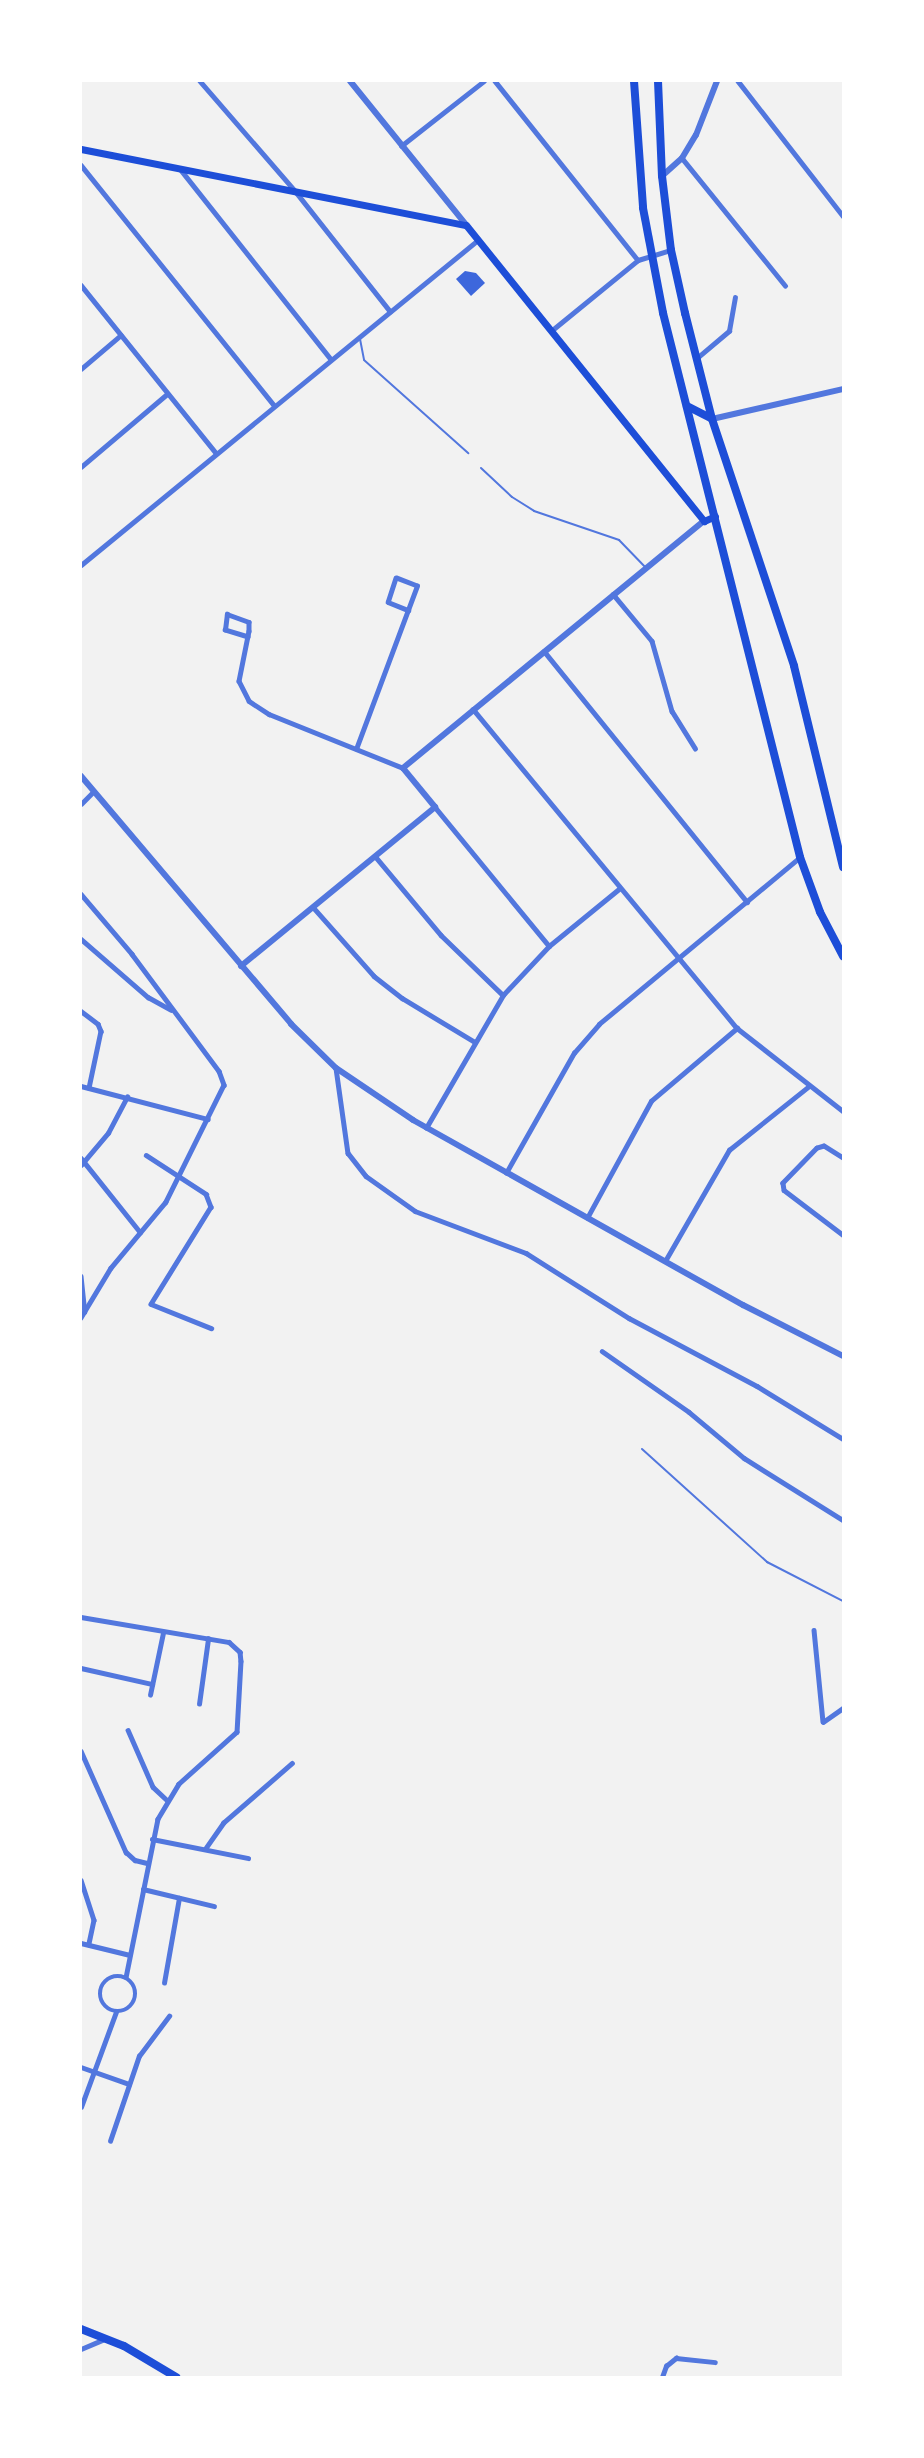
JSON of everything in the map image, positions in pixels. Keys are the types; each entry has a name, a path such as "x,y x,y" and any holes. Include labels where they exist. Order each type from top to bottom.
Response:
{"main road":[{"path":"634,81 638,160 650,255 800,857 820,912 843,956"},
{"path":"658,81 662,176 671,250 712,418 794,666 843,867"},
{"path":"81,149 466,225 704,521 715,516"},
{"path":"686,405 712,418"},
{"path":"81,2329 107,2338 176,2377"}],"street":[{"path":"200,81 296,192 390,311"},
{"path":"350,81 466,225"},
{"path":"401,146 484,81"},
{"path":"495,81 638,260"},
{"path":"662,176 682,158 696,135 717,81"},
{"path":"738,81 843,216"},
{"path":"682,158 785,285"},
{"path":"81,165 274,405"},
{"path":"180,170 331,359"},
{"path":"81,566 274,405 478,240"},
{"path":"551,331 638,260 671,250"},
{"path":"81,285 216,453"},
{"path":"697,358 729,331 735,298"},
{"path":"81,369 121,335"},
{"path":"712,418 843,389"},
{"path":"81,467 167,394"},
{"path":"403,768 704,521"},
{"path":"356,749 417,586 396,578 387,602 408,610"},
{"path":"613,594 652,641 672,711 695,748"},
{"path":"248,634 225,630 227,614 243,617 249,622 248,634 239,681 249,701 269,714 403,768 549,946"},
{"path":"544,651 747,902"},
{"path":"473,709 677,960 737,1028 808,1088 843,1112"},
{"path":"81,776 316,1051 336,1068 426,1128 665,1261 843,1356"},
{"path":"81,804 93,792"},
{"path":"242,966 435,807"},
{"path":"375,856 441,935 503,995"},
{"path":"506,1173 574,1053 599,1024 800,857"},
{"path":"426,1128 503,995 549,946 619,889"},
{"path":"81,894 132,954 222,1077 224,1084 179,1179 111,1268 81,1318"},
{"path":"313,907 374,976 402,998 475,1042"},
{"path":"81,939 148,997 171,1010"},
{"path":"81,1011 98,1024 101,1031 88,1088"},
{"path":"587,1218 651,1101 737,1028"},
{"path":"336,1068 352,1159 366,1176 415,1211 526,1252 628,1318 747,1380 843,1439"},
{"path":"81,1086 208,1119"},
{"path":"665,1261 729,1150 808,1088"},
{"path":"127,1097 108,1133 82,1161 140,1232"},
{"path":"843,1158 824,1146 817,1148 783,1183 784,1190 843,1235"},
{"path":"146,1155 179,1179 206,1194 211,1207 151,1304 211,1328"},
{"path":"81,1276 86,1313"},
{"path":"602,1351 689,1412 744,1458 843,1520"},
{"path":"81,1617 163,1633 229,1642 240,1652 241,1709 237,1732 167,1800 152,1839 126,1977"},
{"path":"814,1630 823,1722 843,1708"},
{"path":"150,1695 163,1633"},
{"path":"199,1704 208,1639"},
{"path":"81,1668 152,1684"},
{"path":"128,1730 153,1786 167,1800"},
{"path":"81,1750 126,1852 135,1860 147,1863"},
{"path":"205,1849 223,1823 292,1763"},
{"path":"152,1839 248,1858"},
{"path":"81,1880 94,1920 89,1944"},
{"path":"142,1889 214,1906"},
{"path":"164,1983 180,1898"},
{"path":"81,1943 130,1955"},
{"path":"116,2013 103,2004 101,1989 111,1977 126,1977"},
{"path":"81,2107 116,2013 130,2008 136,1999 136,1989 126,1977"},
{"path":"110,2142 139,2056 169,2016"},
{"path":"81,2067 129,2084"},
{"path":"81,2349 107,2338"},
{"path":"662,2377 666,2366 676,2358 715,2362"}],"lane":[{"path":"359,336 364,360 468,453"},
{"path":"481,468 512,497 534,511 619,540 646,568"},
{"path":"642,1449 767,1562 843,1601"}],"building":[{"path":"465,271 476,273 485,283 471,296 456,279"}]}
